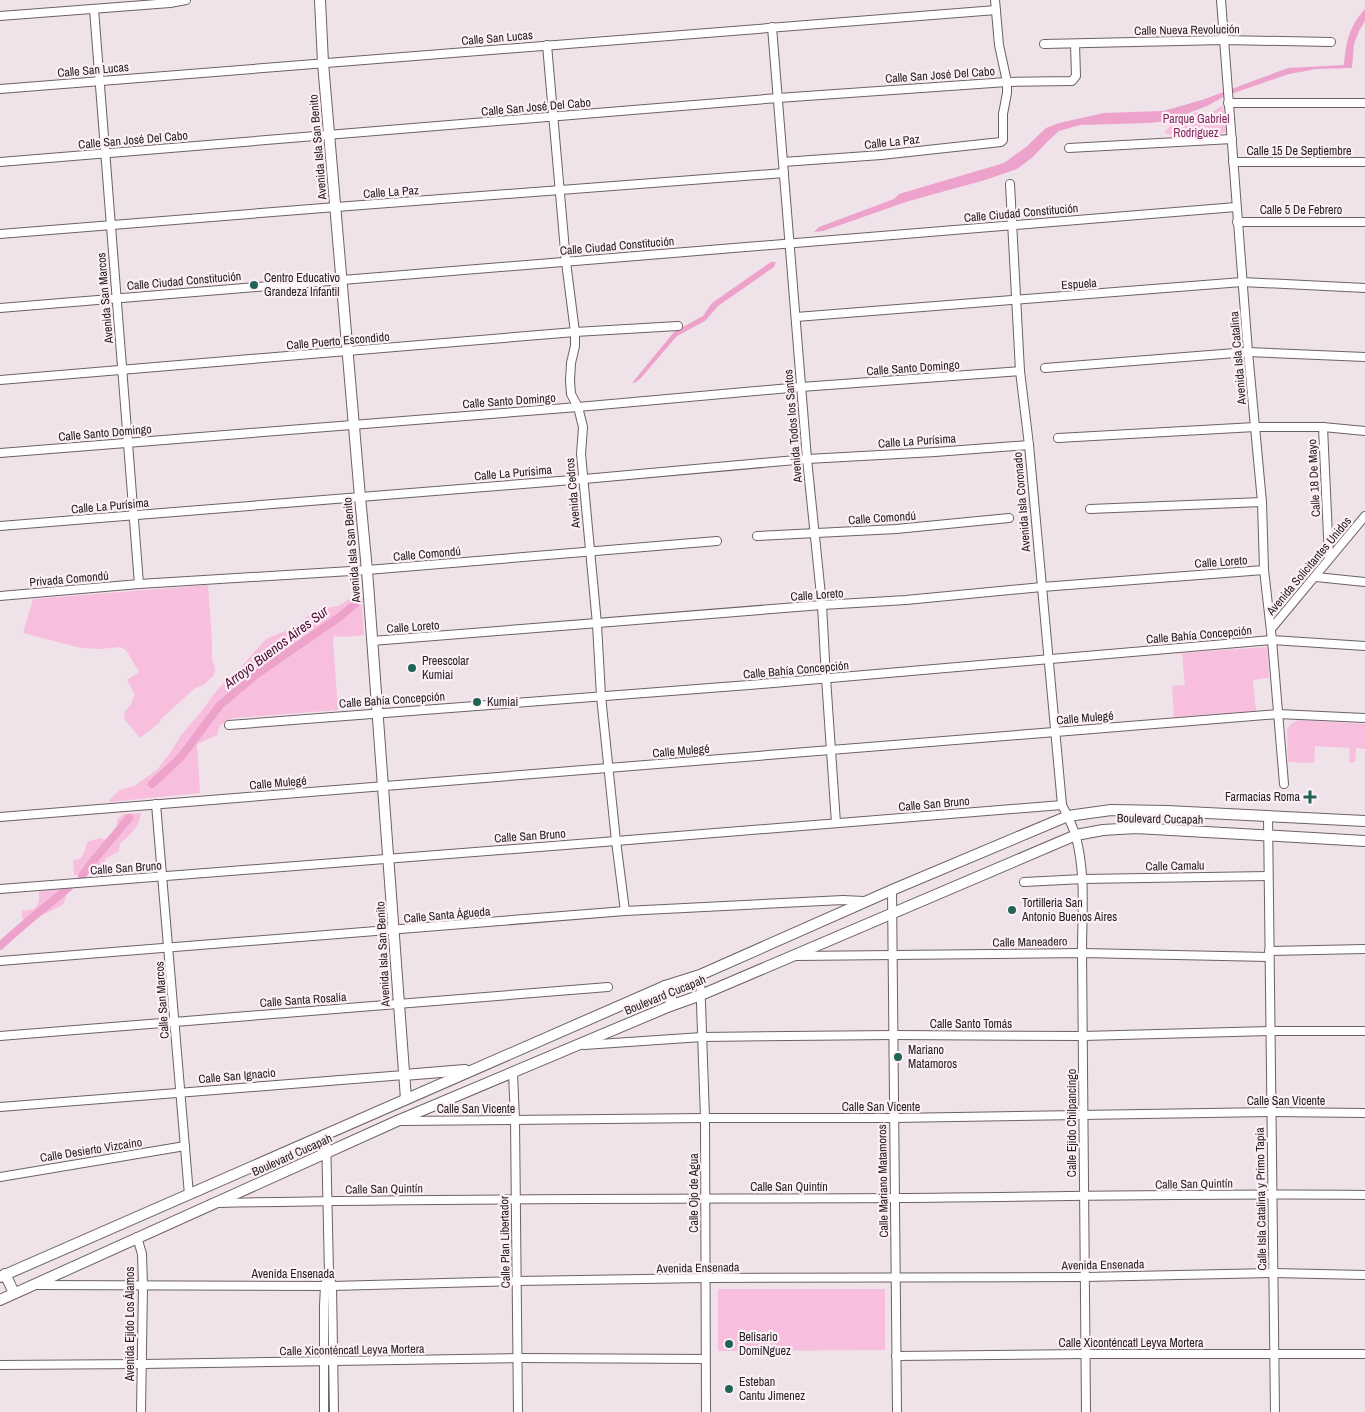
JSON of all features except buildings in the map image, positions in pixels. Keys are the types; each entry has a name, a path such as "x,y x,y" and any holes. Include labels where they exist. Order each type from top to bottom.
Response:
{"main road":[{"name":"Avenida Isla San Benito","path":"320,0 323,63 384,786 406,1098"},
{"name":"Boulevard Cucapah","path":"3,1275 665,986 700,975 866,901 1068,816 1111,810 1167,810 1365,821"},
{"name":"Boulevard Cucapah","path":"0,1300 397,1121 670,1006 701,995 1076,835 1104,830 1136,828 1365,842"},
{"path":"665,986 670,992 672,1000 670,1006"},
{"name":"Calle San Ignacio","path":"404,1075 475,1069"},
{"path":"3,1275 14,1293"}],"street":[{"path":"0,16 94,10 186,0"},
{"path":"996,0 1000,46 1007,82"},
{"name":"Avenida Isla Catalina","path":"1221,0 1242,282 1262,502 1264,570 1284,784"},
{"name":"Avenida San Marcos","path":"94,10 139,584"},
{"name":"Calle San Lucas","path":"0,89 996,10"},
{"name":"Avenida Todos los Santos","path":"772,27 807,459 822,605 836,823"},
{"name":"Calle Nueva Revolución","path":"1044,44 1224,40 1331,42"},
{"name":"Calle San José Del Cabo","path":"0,162 778,98 1007,82 1072,81 1076,76 1075,44"},
{"name":"Avenida Cedros","path":"547,45 566,262 575,332 575,346 570,364 571,394 578,407 583,427 580,454 597,624 600,696 625,911"},
{"name":"Calle La Paz","path":"783,162 880,155 999,143 1003,140 1003,114 1007,82"},
{"path":"1228,101 1365,103"},
{"path":"1069,148 1232,139"},
{"name":"Calle 15 De Septiembre","path":"1233,162 1365,162"},
{"name":"Calle La Paz","path":"0,234 784,173"},
{"name":"Avenida Isla Coronado","path":"1010,184 1020,371 1029,445 1062,805 1076,835"},
{"name":"Calle Ciudad Constitución","path":"0,308 1236,206"},
{"name":"Calle 5 De Febrero","path":"1238,222 1365,222"},
{"name":"Espuela","path":"796,317 1242,282 1365,288"},
{"name":"Calle Puerto Escondido","path":"0,380 575,332 678,326"},
{"path":"1045,368 1248,352 1365,357"},
{"name":"Calle Santo Domingo","path":"0,453 578,407 801,387 1020,371"},
{"path":"1058,438 1256,426 1323,427 1365,431"},
{"name":"Calle 18 De Mayo","path":"1323,427 1329,558"},
{"name":"Calle La Purísima","path":"0,526 807,459 1029,445"},
{"path":"1090,509 1262,502"},
{"name":"Avenida Solicitantes Unidos","path":"1271,629 1365,516"},
{"name":"Calle Comondú","path":"757,536 896,529 1009,518"},
{"name":"Calle Comondú","path":"139,584 367,570 717,541"},
{"name":"Calle Loreto","path":"372,641 1264,570"},
{"path":"1316,577 1365,582"},
{"name":"Privada Comondú","path":"0,596 139,584"},
{"name":"Calle Bahía Concepción","path":"228,725 749,685 1272,640 1365,646"},
{"name":"Calle Mulegé","path":"0,817 1278,714 1365,718"},
{"name":"Calle San Marcos","path":"156,804 189,1195"},
{"name":"Calle San Bruno","path":"0,889 1062,805"},
{"name":"Calle Isla Catalina y Primo Tapia","path":"1268,816 1275,1412"},
{"name":"Calle Ejido Chilpancingo","path":"1076,835 1083,880 1086,1412"},
{"name":"Calle Camalu","path":"1024,882 1268,876"},
{"name":"Calle Mariano Matamoros","path":"892,890 897,1412"},
{"name":"Calle Santa Águeda","path":"0,961 394,931 625,911 843,900 866,901"},
{"name":"Calle Maneadero","path":"791,956 1082,953 1269,954 1365,949"},
{"name":"Calle Ojo de Agua","path":"700,975 705,1118 706,1412"},
{"name":"Calle Santa Rosalía","path":"0,1036 175,1020 608,987"},
{"name":"Calle Santo Tomás","path":"577,1046 702,1037 1083,1036 1270,1031 1365,1031"},
{"name":"Calle Plan Libertador","path":"513,1073 518,1412"},
{"name":"Calle San Ignacio","path":"0,1107 404,1075"},
{"name":"Calle San Vicente","path":"397,1121 894,1118 1271,1112 1365,1113"},
{"path":"324,1412 323,1362 328,1286 326,1134"},
{"name":"Calle Desierto Vizcaíno","path":"0,1177 185,1146"},
{"name":"Calle San Quintín","path":"214,1203 516,1198 1365,1195"},
{"name":"Avenida Ejido Los Álamos","path":"137,1238 142,1254 143,1285 141,1412"},
{"name":"Avenida Ensenada","path":"32,1285 328,1286 706,1278 1085,1277 1273,1273 1365,1275"},
{"path":"328,1286 334,1362 334,1412"},
{"name":"Calle Xiconténcatl Leyva Mortera","path":"896,1356 1365,1354"},
{"name":"Calle Xiconténcatl Leyva Mortera","path":"0,1365 334,1362 518,1358 705,1359"}],"green space":[{"name":"Parque Gabriel Rodriguez","path":"1223,105 1226,132 1198,140 1164,133 1176,119 1198,112 1206,116"},
{"path":"208,585 214,675 205,684 194,689 159,723 140,738 125,720 124,713 131,704 135,694 127,680 139,672 126,650 120,647 81,648 23,633 33,599"},
{"path":"361,592 364,635 334,636 333,640 338,710 233,718 220,725 217,735 197,744 200,793 110,802 110,799 120,790 134,786 157,770 182,734 217,690 266,639 295,627 315,610 338,606"},
{"path":"1267,647 1269,678 1253,680 1256,711 1174,717 1172,686 1185,685 1182,653"},
{"path":"1298,720 1365,724 1365,749 1356,748 1355,762 1349,762 1350,748 1315,746 1314,763 1288,762 1287,729"},
{"path":"141,813 134,830 120,843 119,851 105,859 105,873 74,875 73,860 80,859 87,842 100,838 105,840 117,827 117,820 123,814"},
{"path":"69,889 63,905 34,919 22,919 22,911 35,909 39,901 39,891"},
{"path":"718,1289 885,1289 885,1350 718,1351"}],"shaded area":[{"path":"1365,9 1365,21 1354,44 1352,68 1316,69 1289,74 1225,96 1207,106 1168,121 1080,125 1059,131 1033,157 1017,169 909,201 823,231 814,232 819,227 894,199 899,194 1004,163 1026,147 1046,128 1059,123 1104,113 1163,111 1202,100 1288,68 1344,65 1349,35 1355,22"},
{"path":"771,262 776,262 774,267 718,306 705,321 677,336 640,379 632,383 674,332 703,316 712,303"}],"waterway":[{"name":"Arroyo Buenos Aires Sur","path":"152,784 181,757 220,705 257,674 338,618 359,601"},
{"name":"Arroyo Buenos Aires Sur","path":"82,876 129,818"},
{"name":"Arroyo Buenos Aires Sur","path":"0,946 69,887"}],"place":[{"name":"Centro Educativo Grandeza Infantil","path":"254,285"},
{"name":"Preescolar Kumiai","path":"412,668"},
{"name":"Kumiai","path":"477,702"},
{"name":"Farmacias Roma","path":"1310,797"},
{"name":"Tortilleria San Antonio Buenos Aires","path":"1012,910"},
{"name":"Mariano Matamoros","path":"898,1057"},
{"name":"Belisario DomiNguez","path":"729,1344"},
{"name":"Esteban Cantu Jimenez","path":"729,1389"}]}
